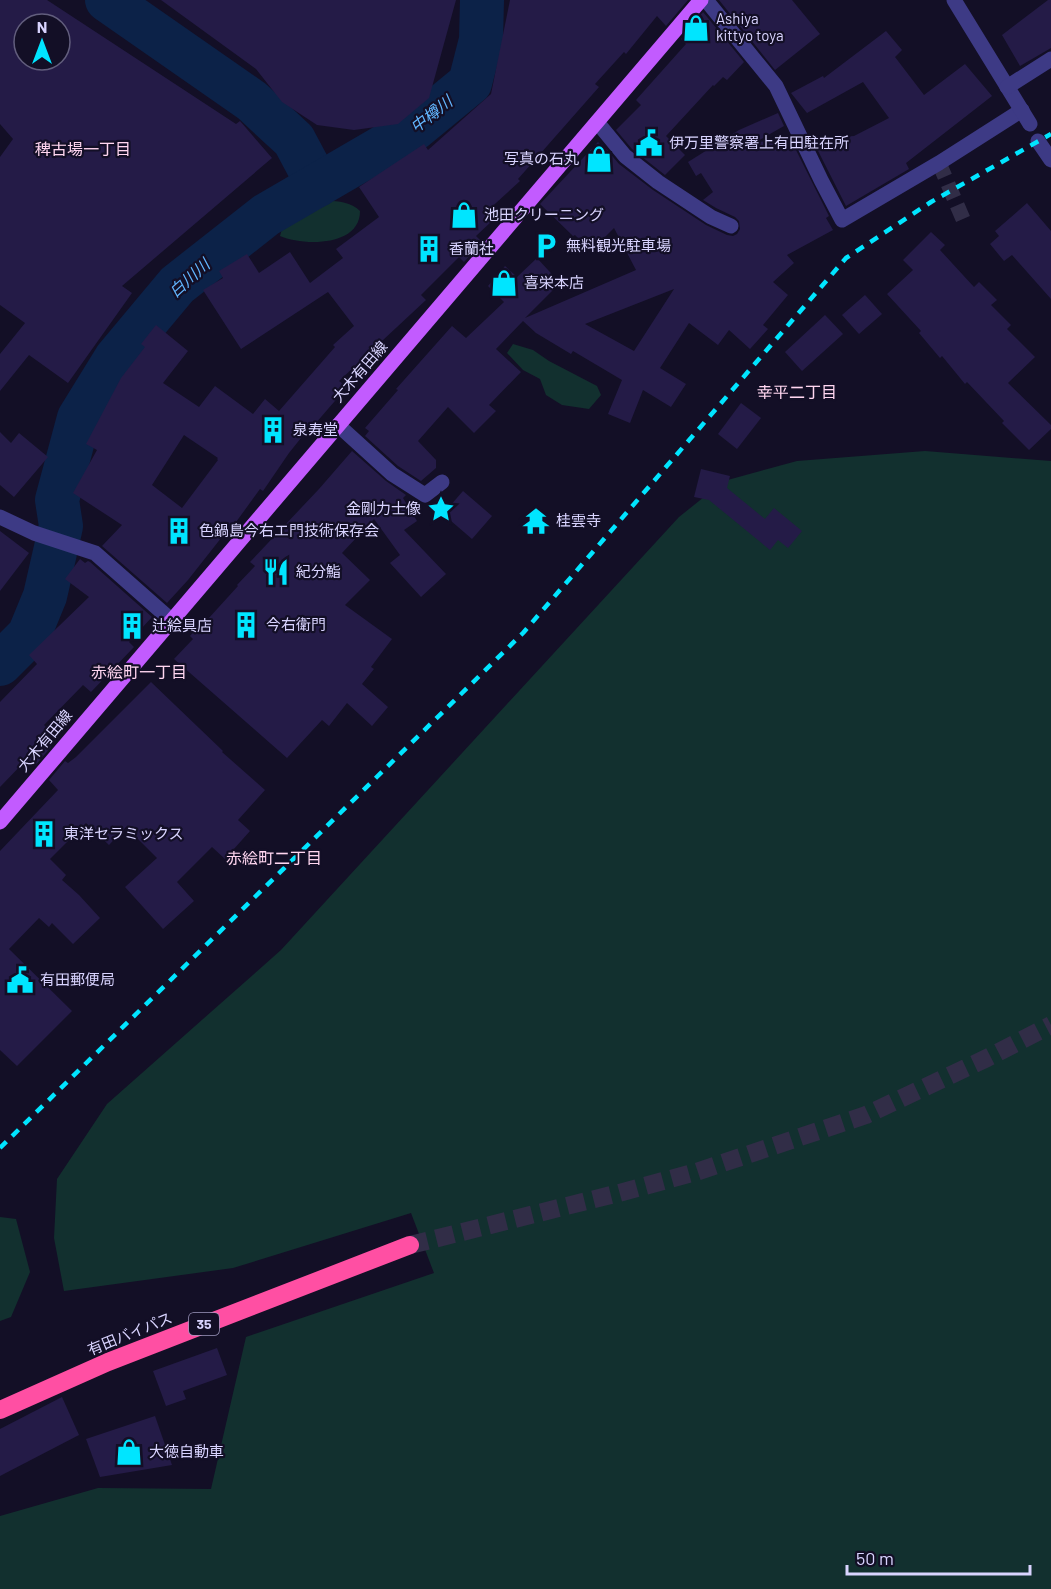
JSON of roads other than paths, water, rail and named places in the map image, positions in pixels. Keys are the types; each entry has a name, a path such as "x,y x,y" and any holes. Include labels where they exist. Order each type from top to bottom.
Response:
{"highway":[{"name":"有田バイパス","path":"0,1410 108,1362 410,1245"}],"main road":[{"name":"大木有田線","path":"0,822 701,0"}],"street":[{"path":"706,0 776,86 842,220 939,163 1022,110"},
{"path":"954,0 1030,124"},
{"path":"1007,87 1051,59"},
{"path":"597,122 625,156 657,182 711,217 731,226"},
{"path":"1038,141 1051,160"},
{"path":"338,425 392,474 425,495 442,482"},
{"path":"1,519 34,533 95,553 171,620"}],"waterway":[{"name":"白川川","path":"107,0 252,101 294,140 318,185"},
{"name":"白川川","path":"0,664 29,635 45,596 61,526 57,500 79,418 116,358 177,285 266,215 414,129 470,83 481,40 482,0"}],"tunnel":[{"path":"939,163 963,219"},
{"path":"410,1245 696,1172 866,1115 1051,1025"}],"railway":[{"path":"0,1148 523,633 846,258 931,202 1051,134"}],"place":[{"name":"Ashiya kittyo toya","path":"696,28"},
{"name":"伊万里警察署上有田駐在所","path":"649,143"},
{"name":"写真の石丸","path":"599,159"},
{"name":"池田クリーニング","path":"464,215"},
{"name":"無料観光駐車場","path":"546,246"},
{"name":"香蘭社","path":"429,249"},
{"name":"喜栄本店","path":"504,283"},
{"name":"泉寿堂","path":"273,430"},
{"name":"金剛力士像","path":"441,509"},
{"name":"桂雲寺","path":"536,521"},
{"name":"色鍋島今右エ門技術保存会","path":"179,531"},
{"name":"紀分鮨","path":"276,572"},
{"name":"今右衛門","path":"246,625"},
{"name":"辻絵具店","path":"132,626"},
{"name":"東洋セラミックス","path":"44,834"},
{"name":"有田郵便局","path":"20,980"},
{"name":"大徳自動車","path":"129,1452"}],"district":[{"name":"稗古場一丁目","path":"83,149"},
{"name":"幸平二丁目","path":"797,392"},
{"name":"赤絵町一丁目","path":"139,672"},
{"name":"赤絵町二丁目","path":"274,858"}],"water label":[{"name":"中樽川","path":"431,114"}]}
